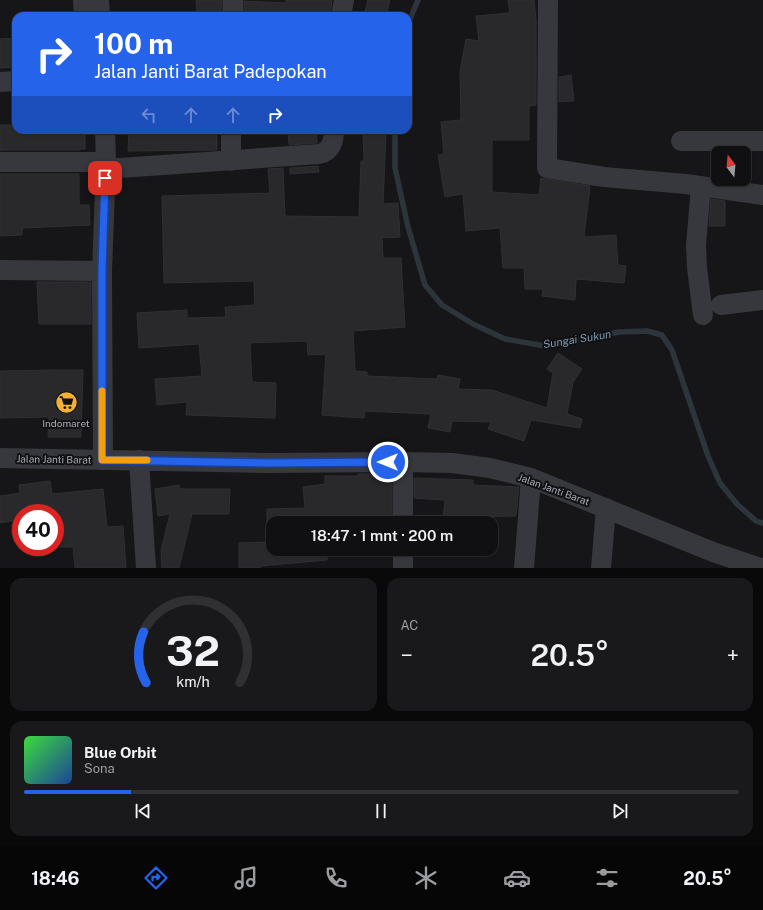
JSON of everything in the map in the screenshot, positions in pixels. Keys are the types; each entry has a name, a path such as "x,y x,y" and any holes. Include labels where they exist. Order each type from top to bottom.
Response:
{"street":[{"path":"83,0 84,12"},
{"path":"99,0 100,12"},
{"path":"233,0 233,12"},
{"path":"342,12 344,0"},
{"path":"548,0 547,168 604,177 701,186 763,194"},
{"path":"0,82 12,81"},
{"path":"102,460 102,271 106,165 105,134"},
{"path":"231,134 231,161"},
{"path":"0,162 106,165 231,161 325,153 334,139 334,134"},
{"path":"681,141 763,141"},
{"path":"701,186 696,245 696,268 703,315"},
{"path":"0,270 102,271"},
{"path":"721,305 763,300"},
{"name":"Jalan Janti Barat","path":"0,458 268,463 403,462 452,463 490,468 531,478 713,552 761,568"},
{"path":"139,460 146,568"},
{"path":"403,462 403,516"},
{"path":"524,568 531,478"},
{"path":"601,568 606,508"},
{"path":"403,556 403,568"}],"building":[{"path":"196,0 222,0 222,12 197,12"},
{"path":"286,0 332,0 330,12 244,12 244,1 286,3"},
{"path":"368,0 390,0 387,12 365,12"},
{"path":"508,0 534,0 536,20 536,105 529,106 529,140 492,140 492,192 539,195 541,178 590,186 584,237 616,235 618,265 626,266 624,283 576,279 575,300 542,296 543,289 525,289 524,268 503,268 500,228 466,231 463,194 445,197 438,155 444,154 441,122 461,120 460,72 466,39 479,41 476,16 510,13"},
{"path":"12,38 12,67 0,68 0,39"},
{"path":"571,75 574,101 559,102 559,77"},
{"path":"0,125 12,125 12,134 85,134 85,149 0,150"},
{"path":"129,134 217,134 217,150 128,151"},
{"path":"288,134 316,134 317,143 289,145"},
{"path":"363,134 386,134 383,204 398,203 400,237 382,238 383,258 401,258 405,327 353,331 355,371 367,372 367,376 437,379 438,375 460,379 458,389 492,390 547,408 553,373 547,369 558,353 582,369 573,382 567,414 582,419 580,428 531,420 524,441 488,429 491,422 452,421 450,432 428,428 431,414 365,411 364,418 322,415 326,354 308,355 307,341 250,343 252,382 276,383 275,418 186,415 187,402 157,405 155,379 202,376 199,344 139,348 137,313 187,310 187,318 226,317 225,307 255,305 254,281 164,283 162,196 270,193 268,169 283,168 285,216 359,217 361,161 364,161"},
{"path":"318,166 319,172 290,174 290,168"},
{"path":"0,174 79,174 79,205 89,205 90,225 22,228 22,235 0,236"},
{"path":"711,199 725,201 725,226 709,226"},
{"path":"37,282 91,282 91,324 39,324"},
{"path":"83,370 81,437 48,437 49,417 0,418 0,371"},
{"path":"358,474 392,474 392,516 267,516 267,509 305,508 303,487 325,484 325,476 358,476"},
{"path":"414,478 473,480 473,485 519,487 516,516 443,516 445,500 414,498"},
{"path":"50,481 52,494 103,489 107,527 123,526 126,568 75,568 73,547 64,547 64,504 12,504 12,521 0,523 0,496 20,493 19,485"},
{"path":"179,485 180,489 230,489 229,514 192,514 179,568 162,568 161,551 170,514 158,516 155,489"},
{"path":"266,542 266,556 327,556 327,560 260,566 260,568 239,568 239,543"}],"waterway":[{"name":"Sungai Sukun","path":"412,14 418,0"},
{"name":"Sungai Sukun","path":"395,134 395,168 408,227 425,285 442,305 473,324 505,339 545,346 619,332 647,331 662,335 672,350 708,456 720,483 737,504 756,521 763,523"}],"slow traffic":[{"path":"102,391 102,460 147,460"}],"place":[{"name":"Indomaret","path":"66,403"}],"route":[{"path":"105,178 102,271 102,460 268,463 388,462"}]}
